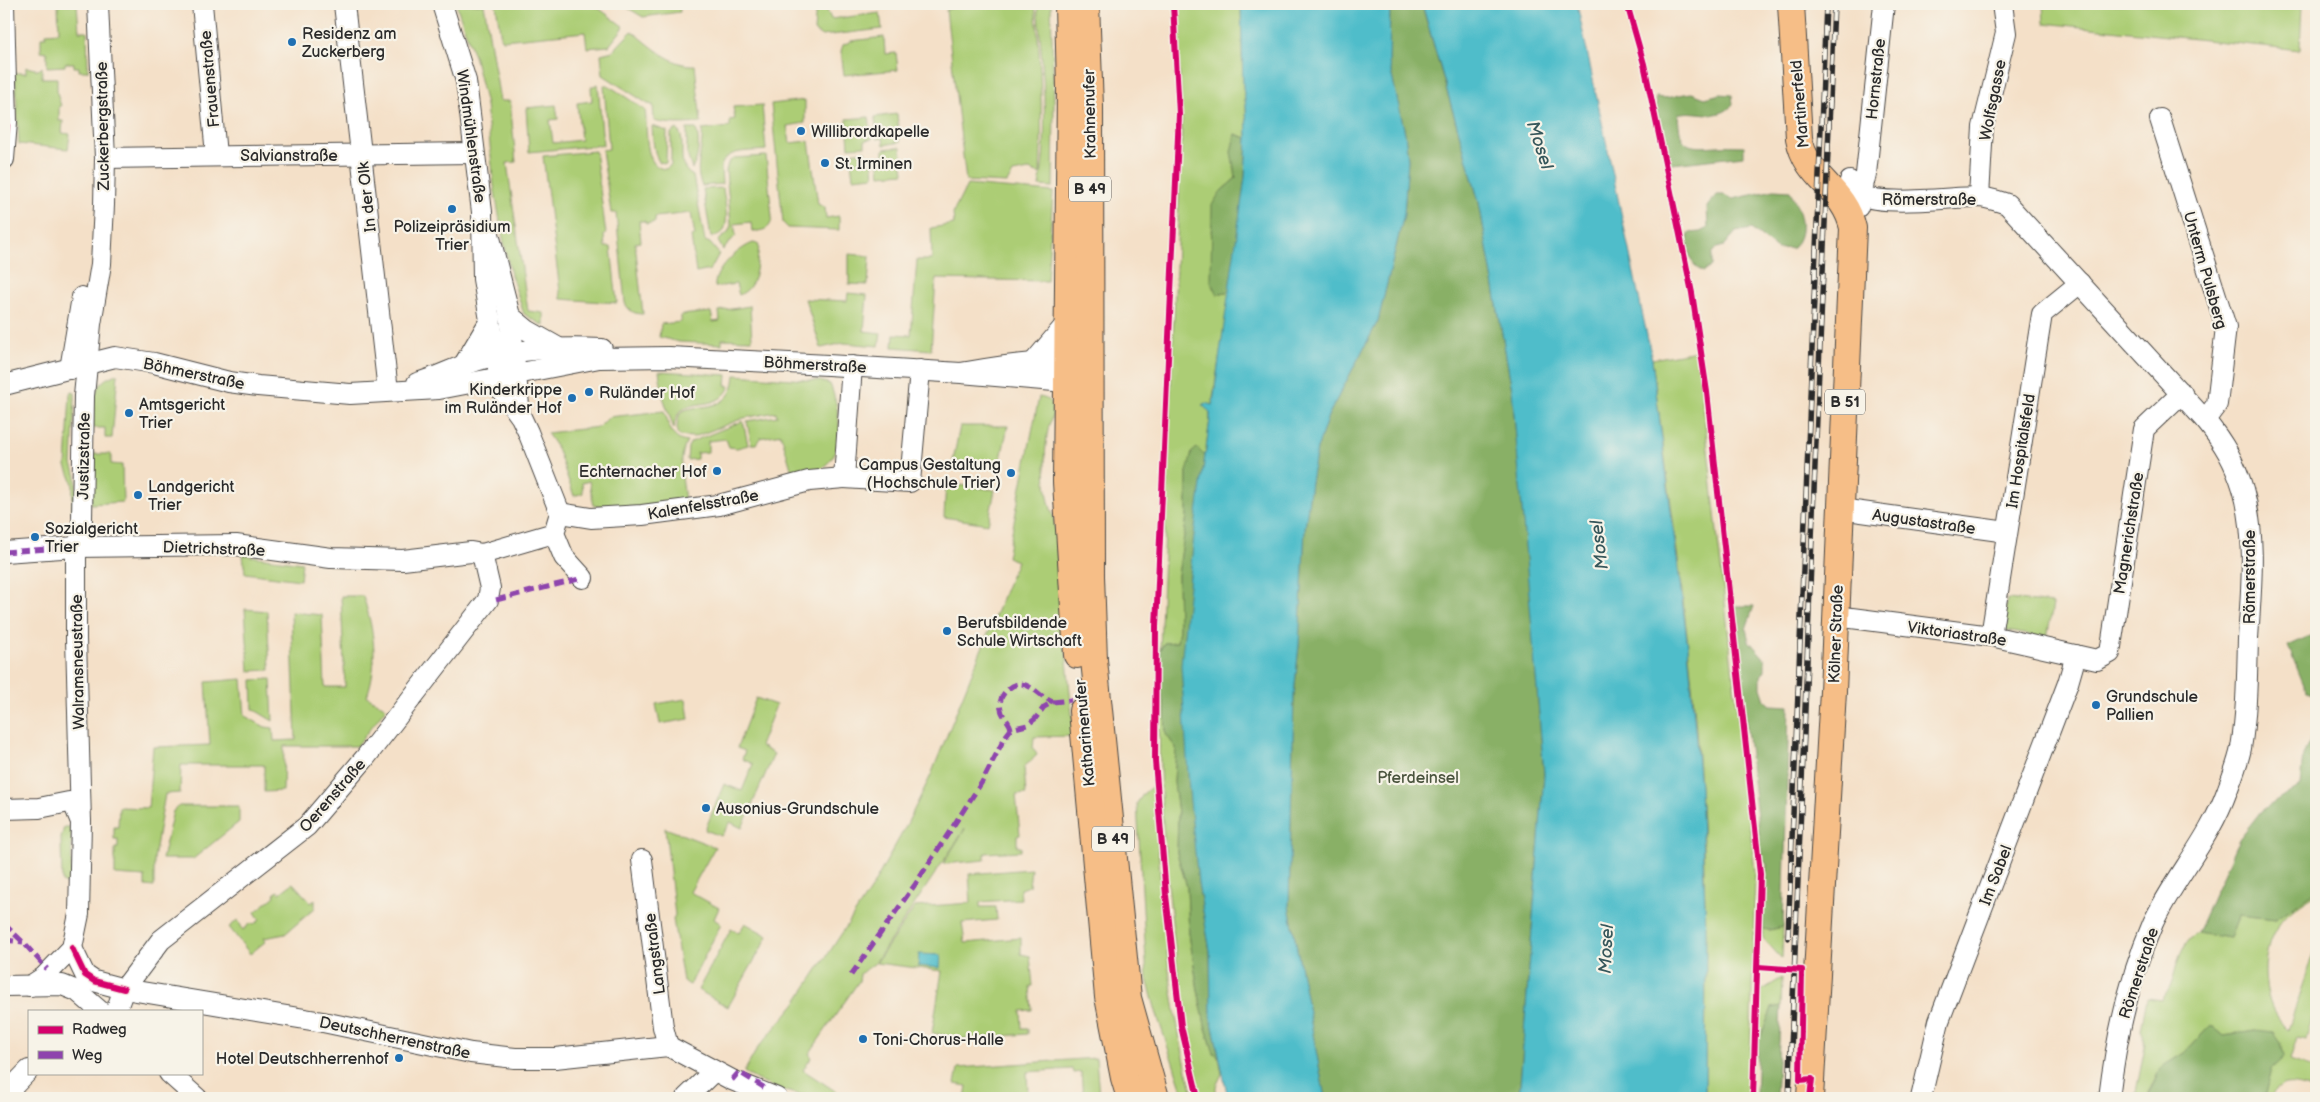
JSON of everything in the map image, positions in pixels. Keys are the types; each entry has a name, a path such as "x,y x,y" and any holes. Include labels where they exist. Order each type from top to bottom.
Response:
{"main road":[{"name":"Krahnenufer","path":"1068,4 1070,89 1066,324 1074,374"},
{"name":"Krahnenufer","path":"1074,374 1090,107 1086,4"},
{"name":"Martinerfeld","path":"1791,4 1800,145 1806,162 1849,190"},
{"name":"Kölner Straße","path":"1813,1092 1853,228 1847,207 1849,190"},
{"name":"Katharinenufer","path":"1074,374 1067,423 1068,522 1080,691 1108,997 1124,1091"},
{"name":"Katharinenufer","path":"1074,374 1091,576 1094,660 1128,998 1156,1098"}],"street":[{"path":"4,4 7,122 4,159"},
{"name":"Zuckerbergstraße","path":"79,366 90,259 100,248 104,205 105,158 98,4"},
{"name":"Frauenstraße","path":"202,4 216,155"},
{"name":"In der Olk","path":"344,4 388,391"},
{"name":"Windmühlenstraße","path":"442,4 463,67 482,212 494,250 500,318 508,375 520,417 560,513"},
{"name":"Hornstraße","path":"1849,190 1866,174 1884,4"},
{"name":"Wolfsgasse","path":"1979,197 1983,127 2006,33 2002,4"},
{"name":"Unterm Pulsberg","path":"2160,119 2226,327 2217,404 2205,420"},
{"name":"Salvianstraße","path":"105,158 474,153"},
{"name":"Römerstraße","path":"1849,190 1870,199 1914,200 1979,197 2007,204 2205,420 2224,444 2235,465 2244,491 2252,550 2246,705 2241,750 2226,794 2153,923 2136,970 2123,1016 2113,1061 2109,1098"},
{"name":"Im Hospitalsfeld","path":"1992,636 2042,314 2080,283"},
{"path":"463,366 500,318 527,330 557,347"},
{"path":"1066,324 1031,372 1056,398 1067,423"},
{"name":"Böhmerstraße","path":"388,391 506,354 557,347 638,350 669,357"},
{"name":"Böhmerstraße","path":"4,385 115,358 154,363 229,382 350,394 439,389 598,358 669,357 961,373 1031,372 1074,374"},
{"name":"Justizstraße","path":"76,547 81,537 84,396 79,366"},
{"path":"844,478 852,366"},
{"name":"Kalenfelsstraße","path":"560,513 591,518 651,514 719,505 809,481 844,478 910,482 920,370"},
{"name":"Magnerichstraße","path":"2076,654 2098,660 2110,653 2144,429 2182,393"},
{"name":"Augustastraße","path":"1840,509 2007,532"},
{"path":"560,513 554,533 564,557 583,578"},
{"name":"Dietrichstraße","path":"4,552 76,547 248,545 331,558 403,560 471,552 482,554 554,533"},
{"name":"Walramsneustraße","path":"72,948 79,914 81,822 76,639 76,547"},
{"name":"Oerenstraße","path":"116,1010 124,989 161,940 307,826 365,758 488,600 490,588 482,554"},
{"name":"Viktoriastraße","path":"1836,616 1992,636 2076,654"},
{"name":"Im Sabel","path":"1921,1098 1939,1021 2068,683 2076,654"},
{"path":"54,806 70,794 76,787 79,777"},
{"path":"4,809 54,806 69,802 74,805 81,822"},
{"name":"Langstraße","path":"642,860 663,1027 668,1046"},
{"path":"30,986 44,978 72,948"},
{"name":"Deutschherrenstraße","path":"72,948 85,975 94,981 124,989 323,1022 471,1053 515,1058 555,1058 668,1046"},
{"path":"4,986 62,985 77,991 94,1009"},
{"path":"668,1046 732,1080 777,1098"},
{"path":"4,1096 28,1071"},
{"path":"686,1098 714,1071"},
{"path":"170,1074 197,1098"},
{"path":"732,1080 748,1098"}],"green space":[{"path":"58,4 77,4 79,31 87,31 88,71 79,71 79,67 74,67 74,63 65,63 65,66 47,67 47,52 41,51 41,37 46,37 46,33 59,32"},
{"path":"456,4 484,4 500,101 510,101 516,162 507,163 528,311 544,313 544,326 524,314 511,275 494,186 486,105 475,59"},
{"path":"496,4 593,4 624,27 609,46 587,48 585,32 503,40 501,39"},
{"path":"621,4 679,4 680,12 643,17"},
{"path":"816,4 824,4 831,19 880,13 882,29 822,36 814,31"},
{"path":"963,4 1035,4 1041,89 1040,174 1029,170 1013,173 1007,183 966,181 946,10"},
{"path":"1037,4 1051,4 1054,102 1053,187 1039,186 1045,120"},
{"path":"1176,4 1241,4 1243,88 1246,106 1247,138 1235,134 1236,178 1221,191 1211,230 1217,294 1230,291 1212,404 1209,405 1210,419 1205,456 1197,448 1187,472 1187,516 1178,575 1179,630 1177,642 1164,643 1160,650 1182,126"},
{"name":"Pferdeinsel","path":"1390,4 1422,4 1479,202 1512,390 1544,774 1519,1098 1325,1098 1289,906 1294,696 1299,645 1305,528 1311,482 1317,449 1328,416 1378,321 1404,214 1408,160 1405,133 1389,63"},
{"path":"2043,4 2302,4 2300,50 2044,23"},
{"path":"632,31 669,59 686,65 695,65 701,123 671,124 654,121 653,105 648,104 603,75 601,54 613,51"},
{"path":"884,37 885,54 896,53 898,70 844,75 841,51 843,45 851,41"},
{"path":"26,67 39,70 42,67 42,78 57,78 57,93 61,106 59,106 59,121 63,121 62,133 70,134 68,149 19,144 15,73 26,73"},
{"path":"598,84 603,145 529,152 526,108 556,105 558,119 550,120 553,143 581,140 577,103 592,101 591,87"},
{"path":"604,85 608,85 645,110 650,155 658,167 666,169 671,165 671,133 677,129 682,140 682,160 684,166 693,176 705,241 710,243 719,254 710,270 696,273 691,236 695,236 691,213 655,217 655,222 646,224 645,221 639,221 641,242 635,243 643,314 632,312 625,303 616,213 611,213 602,150 609,149"},
{"path":"1692,93 1705,98 1720,94 1732,95 1733,104 1721,113 1678,114 1683,140 1687,144 1698,147 1744,146 1744,156 1672,164 1669,162 1657,112 1656,97 1670,97"},
{"path":"805,100 805,123 787,126 790,143 809,141 818,204 825,208 826,218 839,216 839,230 788,228 783,223 771,104"},
{"path":"762,105 766,150 739,152 727,157 721,168 722,184 702,186 698,172 702,130 730,127 730,120 735,119 733,107"},
{"path":"897,114 900,142 884,145 883,138 877,139 875,117"},
{"path":"869,117 872,139 865,140 865,146 849,147 847,119"},
{"path":"652,126 667,131 666,163 659,162 657,158"},
{"path":"687,129 696,129 698,139 697,155 692,169 687,154"},
{"path":"1235,134 1247,138 1245,177 1230,291 1217,294 1211,282 1212,205 1221,191 1236,178 1231,152"},
{"path":"901,147 904,173 880,175 878,157 884,156 884,149"},
{"path":"595,151 606,234 604,235 605,247 611,247 617,303 561,299 543,156"},
{"path":"865,151 866,158 872,157 874,176 853,178 850,153"},
{"path":"766,156 772,217 770,225 763,230 752,232 751,222 734,224 736,235 723,250 718,241 728,233 731,225 726,171 728,163 734,158"},
{"path":"967,185 1053,192 1047,281 936,279 931,350 893,347 894,334 911,335 917,260 932,260 931,228 954,224 953,213"},
{"path":"723,188 726,225 718,235 711,237 703,189"},
{"path":"1774,190 1790,191 1797,206 1801,228 1798,241 1793,248 1777,249 1751,229 1736,232 1724,246 1717,248 1712,254 1712,266 1703,272 1694,264 1691,260 1688,245 1688,233 1700,232 1708,228 1707,207 1716,195 1724,195 1733,199"},
{"path":"753,243 758,244 759,247 755,275 750,287 739,295 736,284 715,287 715,280 722,267 734,255"},
{"path":"849,254 870,256 868,285 849,284"},
{"path":"848,293 867,295 864,331 881,333 879,346 844,343 821,348 805,299 847,301"},
{"path":"750,306 752,340 722,339 722,344 679,342 659,337 661,324 681,322 681,315 711,312 713,322 720,321 719,311"},
{"path":"1697,351 1755,873 1749,1098 1705,1098 1705,904 1696,734 1680,573 1652,359"},
{"path":"659,371 727,375 726,386 730,386 724,395 716,401 689,406 682,410 677,417 674,429 663,397"},
{"path":"118,374 112,438 105,438 105,428 93,428 95,395 102,382"},
{"path":"735,375 820,381 830,384 836,404 839,428 839,439 831,459 820,469 794,479 781,434 760,438 756,444 751,444 747,421 777,416 776,412 744,418 694,437 677,434 680,414 692,408 719,403 726,398 732,389"},
{"path":"70,393 75,393 75,398 72,464 76,476 78,512 72,512 73,484 66,466"},
{"path":"1039,397 1045,398 1053,407 1046,441 1045,475 1048,498 1054,518 1074,736 1034,737 1033,748 1037,755 1024,767 1026,794 1016,795 1020,835 1017,836 1017,847 1021,847 1021,851 985,853 985,860 943,864 965,829 875,963 860,974 859,981 809,1054 812,1057 803,1070 846,1098 819,1097 793,1093 768,1085 744,1072 757,1049 795,1004 842,933 871,889 905,828 931,775 1017,561 1007,557"},
{"path":"664,411 674,435 681,441 687,442 682,456 685,503 607,510 606,506 594,506 589,481 582,483 583,493 574,496 557,448 547,433 599,427 609,417"},
{"path":"743,421 748,445 737,448 729,447 726,439 708,441 708,452 697,453 697,459 687,460 688,447 691,442"},
{"path":"960,426 1008,426 999,468 953,461"},
{"path":"1197,448 1205,456 1190,575 1185,721 1198,883 1210,951 1211,1017 1219,1057 1214,1053 1205,1025 1198,990 1189,934 1187,887 1177,853 1178,813 1174,783 1176,748 1166,734 1165,708 1160,692 1160,650 1164,643 1177,642 1179,630 1178,575 1187,516 1187,472 1192,452"},
{"path":"93,454 111,454 111,464 122,465 123,502 91,504"},
{"path":"946,483 995,490 988,524 944,517"},
{"path":"243,555 302,563 300,580 245,573"},
{"path":"341,596 363,596 374,646 373,670 367,696 386,708 357,746 284,746 283,791 264,792 264,765 181,765 180,793 165,794 154,859 154,887 145,886 145,877 115,875 115,848 118,848 118,839 114,839 114,827 118,827 119,807 148,808 153,747 210,745 206,682 242,679 245,716 265,727 273,728 274,741 296,740 291,612 322,615 325,687 345,687"},
{"path":"2007,599 2053,604 2047,638 2006,631 2003,624"},
{"path":"1754,606 1746,629 1749,641 1765,659 1765,670 1761,676 1761,688 1765,700 1771,705 1789,706 1783,927 1769,930 1763,929 1762,886 1766,880 1767,864 1762,860 1733,607"},
{"path":"245,609 267,611 270,670 249,671"},
{"path":"2316,633 2316,697 2306,690 2288,646"},
{"path":"271,679 273,721 253,709 252,680"},
{"path":"1160,692 1165,708 1166,734 1176,748 1174,781 1178,813 1177,853 1187,887 1189,934 1198,990 1205,1025 1214,1053 1219,1057 1222,1074 1216,1086 1216,1098 1201,1098 1189,1048 1181,998 1163,828 1159,726"},
{"path":"756,698 776,705 760,746 774,754 742,828 730,822 721,836 705,830 724,784 742,791 753,764 742,759 745,751 737,748"},
{"path":"686,699 689,719 660,724 656,704"},
{"path":"2316,729 2316,891 2276,919 2239,915 2230,938 2197,933 2239,839 2261,811 2300,786 2303,755"},
{"path":"1154,785 1162,900 1170,977 1183,1053 1192,1090 1184,1096 1147,979 1137,803 1144,793"},
{"path":"179,806 239,806 239,822 193,859 162,859 173,811"},
{"path":"64,827 72,827 71,885 69,886 62,882 61,838"},
{"path":"665,828 715,847 690,892 719,908 714,919 721,924 690,985 683,981 673,919 675,915"},
{"path":"1031,869 1029,886 1020,889 1021,899 980,902 980,907 996,907 997,920 962,923 965,943 1021,938 1021,954 1030,956 1033,986 1030,986 1032,1010 1021,1011 1022,1029 1028,1029 1028,1034 963,1039 932,1033 942,971 876,963 915,907 971,903 969,874"},
{"path":"293,883 311,903 315,900 315,908 285,934 264,938 266,941 250,954 229,927 238,920 243,930 251,923 253,925 260,920 255,912 275,896 274,894 278,891 280,893"},
{"path":"2316,891 2316,894 2291,912 2278,926 2267,951 2265,979 2272,1007 2288,1029 2316,948 2316,1006 2305,1039 2297,1037 2290,1060 2316,1069 2316,1090 2296,1085 2285,1085 2270,1098 2264,1098 2271,1068 2255,1031 2224,1036 2211,1025 2184,1053 2160,1068 2146,1098 2135,1098 2145,1046 2141,1030 2147,998 2162,1000 2171,985 2183,949 2191,938 2197,933 2230,938 2239,915 2276,919"},
{"path":"745,923 768,936 728,1007 698,990 731,929 739,933"},
{"path":"1783,927 1782,959 1762,937 1763,929 1769,930"},
{"path":"1782,978 1781,1006 1772,1008 1758,1043 1757,1034 1762,1030 1758,1026 1759,992"},
{"path":"1781,1006 1776,1098 1756,1098 1758,1043 1772,1008"},
{"path":"2211,1025 2224,1036 2255,1031 2274,1033 2281,1043 2284,1057 2271,1069 2264,1098 2147,1098 2160,1068 2184,1053"},
{"path":"1096,1058 1099,1095 1083,1097 1081,1072 1073,1073 1072,1069 1027,1072 1028,1094 1036,1094 1036,1098 965,1098 967,1086 955,1084 958,1068"}],"water":[{"path":"1241,4 1390,4 1389,63 1405,133 1408,160 1404,214 1378,321 1328,416 1317,449 1305,528 1299,645 1294,695 1289,906 1325,1098 1228,1098 1211,1017 1210,951 1198,883 1189,791 1181,665 1194,535 1210,419 1210,412 1202,405 1205,403 1212,405 1213,402 1245,177 1247,138 1246,106 1243,88"},
{"name":"Mosel","path":"1422,4 1577,4 1652,359 1688,647 1700,787 1706,928 1705,1098 1519,1098 1544,774 1512,390 1479,202"},
{"path":"919,954 941,955 940,968 918,966"}],"railway":[{"path":"1788,938 1826,4"},
{"path":"1789,1098 1834,4"}],"marked path":[{"path":"4,552 76,547"},
{"path":"496,600 583,578"},
{"path":"1011,729 1004,717 1000,704 1003,695 1013,686 1025,685 1053,702"},
{"path":"851,975 914,886 982,782 1011,729 1027,725 1035,719 1044,707 1053,702 1071,700"},
{"path":"4,924 47,969"},
{"path":"4,940 23,942"},
{"path":"732,1080 739,1072 765,1088"}],"cycle path":[{"path":"4,4 7,122 4,159"},
{"path":"1173,4 1179,114 1156,627 1155,761 1166,895 1181,1026 1198,1098"},
{"path":"1627,4 1644,64 1692,293 1707,392 1760,874 1753,1098"},
{"path":"72,948 85,975 94,981 124,989"},
{"path":"1758,967 1802,970 1800,1080 1812,1079 1810,1098"}],"place":[{"name":"Residenz am Zuckerberg","path":"292,42"},
{"name":"Willibrordkapelle","path":"801,131"},
{"name":"St. Irminen","path":"825,163"},
{"name":"Polizeipräsidium Trier","path":"452,209"},
{"name":"Ruländer Hof","path":"589,392"},
{"name":"Kinderkrippe im Ruländer Hof","path":"572,398"},
{"name":"Amtsgericht Trier","path":"129,413"},
{"name":"Echternacher Hof","path":"717,471"},
{"name":"Campus Gestaltung (Hochschule Trier)","path":"1011,473"},
{"name":"Landgericht Trier","path":"138,495"},
{"name":"Sozialgericht Trier","path":"35,537"},
{"name":"Berufsbildende Schule Wirtschaft","path":"947,631"},
{"name":"Grundschule Pallien","path":"2096,705"},
{"name":"Ausonius-Grundschule","path":"706,808"},
{"name":"Toni-Chorus-Halle","path":"863,1039"},
{"name":"Hotel Deutschherrenhof","path":"399,1058"}]}
